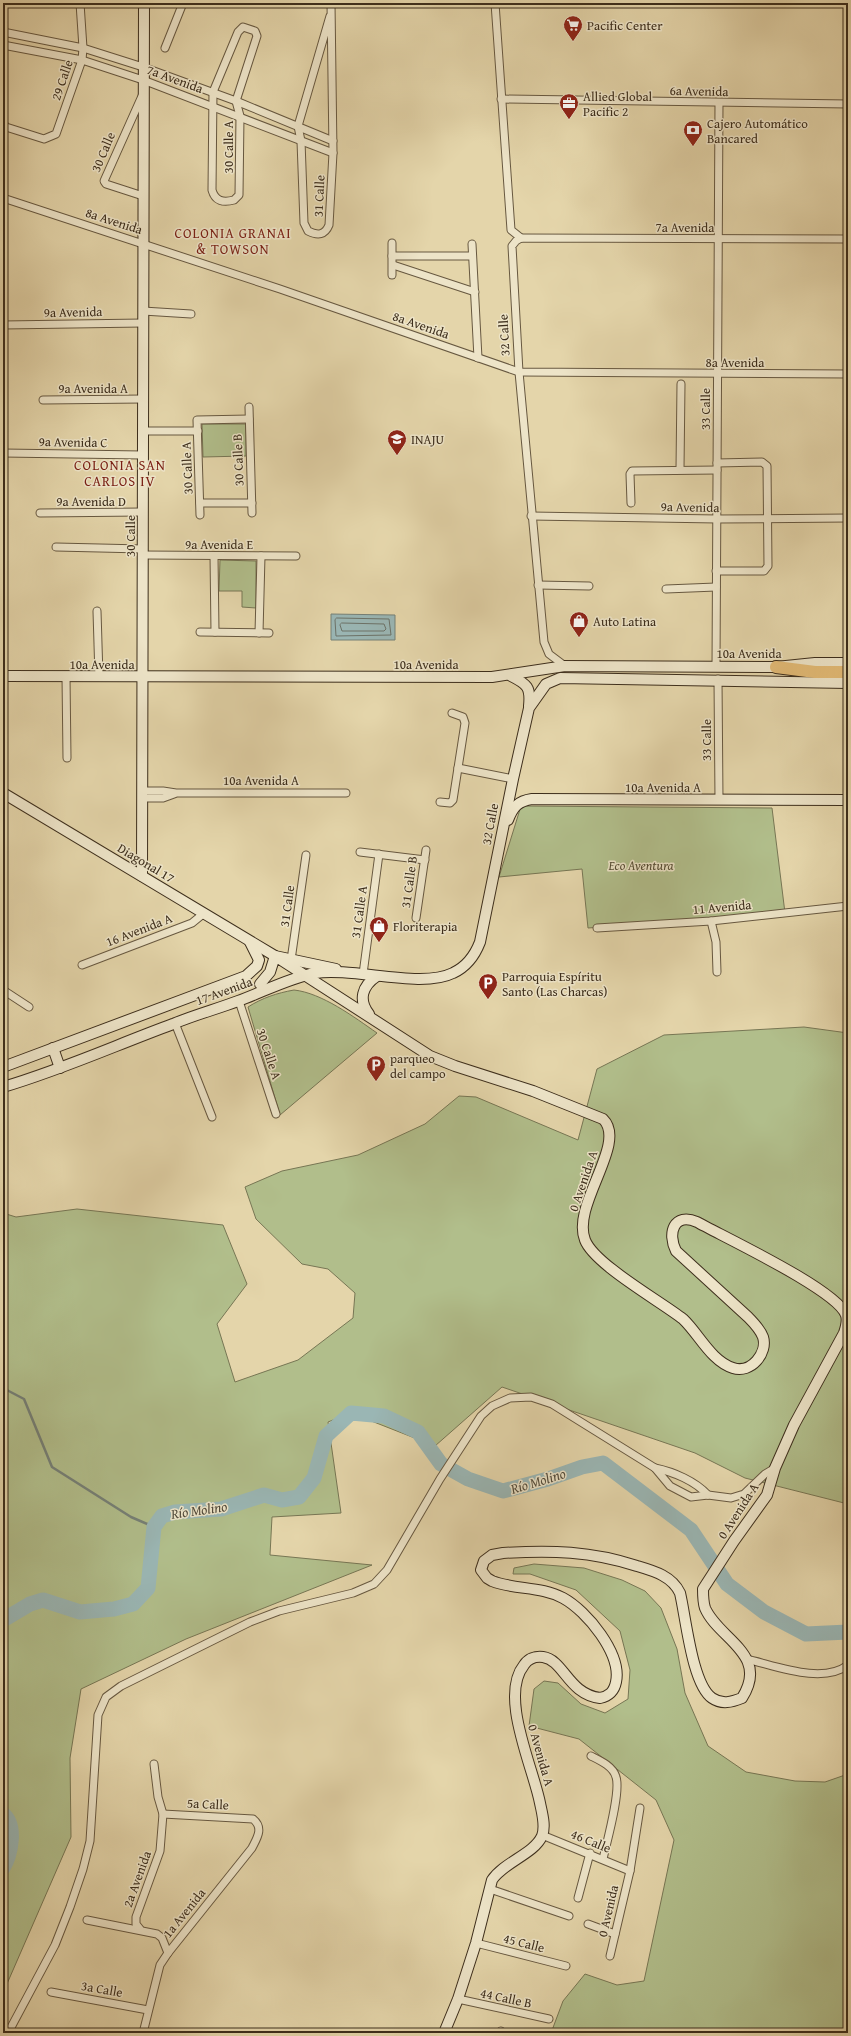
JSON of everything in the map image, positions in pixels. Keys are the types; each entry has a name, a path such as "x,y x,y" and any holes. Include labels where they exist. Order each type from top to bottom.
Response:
{"main road":[{"path":"776,667 797,670 848,672"}],"street":[{"name":"29 Calle","path":"3,123 6,127 44,139 51,138 56,134 82,60 83,48 80,3"},
{"name":"30 Calle","path":"142,876 144,3"},
{"path":"165,48 183,3"},
{"name":"31 Calle","path":"330,16 298,126 301,140 304,224 312,233 323,234 330,225 333,153 331,3"},
{"path":"494,3 511,230 521,238"},
{"name":"30 Calle A","path":"243,27 255,32 257,36 236,101 240,116 239,195 234,200 221,201 216,198 212,190 213,92 238,32 243,27"},
{"name":"7a Avenida","path":"3,32 83,48 143,67 213,92 333,141"},
{"name":"7a Avenida","path":"3,45 82,60 143,80 333,153"},
{"name":"30 Calle","path":"143,94 104,181 106,184 143,196"},
{"name":"6a Avenida","path":"501,99 848,104"},
{"name":"33 Calle","path":"716,667 719,103"},
{"name":"8a Avenida","path":"3,198 143,243 519,372 848,374"},
{"name":"7a Avenida","path":"521,238 848,240"},
{"name":"32 Calle","path":"521,238 512,246 519,372 538,585 546,648 553,658 565,666"},
{"path":"392,243 392,275"},
{"path":"472,244 478,358"},
{"path":"392,256 472,256"},
{"path":"392,265 475,292"},
{"path":"143,311 191,314"},
{"name":"9a Avenida","path":"3,324 143,323"},
{"path":"680,469 681,384"},
{"name":"9a Avenida A","path":"43,400 143,399"},
{"name":"30 Calle B","path":"249,407 252,513"},
{"name":"30 Calle A","path":"200,515 197,420 249,419"},
{"path":"142,430 198,431"},
{"name":"9a Avenida C","path":"3,453 142,455"},
{"path":"631,503 630,474 632,471 765,463 767,466 766,569 764,571 716,571"},
{"path":"200,503 252,503"},
{"path":"3,505 3,531"},
{"name":"9a Avenida D","path":"40,513 142,512"},
{"name":"9a Avenida","path":"531,516 717,519 848,518"},
{"name":"9a Avenida E","path":"56,548 214,556 296,556"},
{"path":"214,556 215,632"},
{"path":"259,633 261,556"},
{"path":"538,585 589,586"},
{"path":"666,588 716,587"},
{"path":"97,611 99,677"},
{"path":"200,632 269,633"},
{"name":"10a Avenida","path":"3,676 492,678 565,666 776,667 814,663 848,663"},
{"path":"679,679 712,672 716,667"},
{"path":"511,676 525,684 528,688 530,694 529,708"},
{"path":"66,677 67,758"},
{"name":"10a Avenida","path":"546,684 560,678 848,682"},
{"name":"33 Calle","path":"718,679 719,800"},
{"name":"32 Calle","path":"462,967 476,951 480,942 512,779 529,708 546,684"},
{"path":"440,802 450,803 454,800 465,720 460,715 452,714"},
{"path":"458,768 512,779"},
{"name":"Diagonal 17","path":"3,792 203,914 275,956 305,976"},
{"name":"10a Avenida A","path":"142,794 163,798 176,793 346,793"},
{"name":"10a Avenida A","path":"500,839 514,806 525,800 848,800"},
{"name":"31 Calle B","path":"416,918 426,850"},
{"path":"360,852 425,860"},
{"name":"31 Calle A","path":"359,973 379,854"},
{"name":"31 Calle","path":"291,960 306,855"},
{"name":"11 Avenida","path":"597,928 711,921 848,906"},
{"name":"16 Avenida A","path":"82,965 189,924 196,921 203,914"},
{"path":"711,921 716,942 717,972"},
{"name":"17 Avenida","path":"3,1067 246,976 257,966 259,960 250,942"},
{"path":"252,995 259,989 260,984 270,972 275,956"},
{"name":"Diagonal 17","path":"275,956 359,973"},
{"name":"17 Avenida","path":"3,1087 60,1068 175,1023 305,976 326,973 359,973 377,976 420,978 438,977 453,974 462,967"},
{"path":"246,976 256,976 260,984"},
{"name":"0 Avenida A","path":"305,976 371,1016 430,1056 443,1062 533,1091 598,1117 606,1122 610,1131 608,1146 585,1208 582,1225 584,1240 598,1258 683,1319 722,1363 734,1369 751,1366 760,1356 763,1349 763,1337 752,1321 676,1251 671,1234 676,1224 681,1220 691,1220 697,1222 770,1261 830,1296 842,1308 846,1315 847,1324 844,1333 794,1425 775,1468 767,1494 703,1589 706,1608 738,1646 746,1659 751,1678 742,1698 733,1702 722,1702 712,1698 704,1689 696,1672 680,1593 677,1587 668,1579 651,1570 616,1558 577,1552 503,1552 492,1555 484,1560 481,1570 492,1581 548,1592 573,1605 597,1631 608,1646 616,1662 617,1678 614,1689 606,1697 600,1698 580,1691 558,1666 548,1658 542,1657 530,1659 521,1668 514,1695 514,1706 542,1812 542,1835"},
{"path":"371,1016 366,1008 362,996 366,986 377,976"},
{"path":"3,990 29,1007"},
{"name":"30 Calle A","path":"239,1001 276,1114"},
{"path":"175,1023 212,1117"},
{"path":"53,1048 60,1068"},
{"path":"8,2033 55,1945 83,1869 90,1841 98,1715 106,1698 121,1686 250,1622 279,1611 353,1593 374,1584 387,1570 452,1459 481,1416 492,1406 510,1398 531,1397 552,1404 655,1468 676,1474 701,1488 708,1496"},
{"path":"655,1468 670,1486 691,1497 708,1496 731,1498 744,1494 764,1474 775,1468"},
{"path":"746,1659 794,1671 812,1673 828,1673 844,1668 848,1665"},
{"path":"590,1756 606,1764 616,1776 616,1791 603,1859"},
{"name":"2a Avenida","path":"140,1929 136,1924 136,1917 160,1851 163,1814 158,1797 154,1764"},
{"name":"0 Avenida","path":"610,1956 630,1871 640,1808"},
{"name":"5a Calle","path":"163,1814 253,1819"},
{"name":"1a Avenida","path":"143,2033 160,1965 252,1848 259,1835 259,1828 253,1819"},
{"path":"444,2033 458,1999 476,1943 492,1880 498,1872 534,1846 542,1835"},
{"name":"46 Calle","path":"542,1835 590,1853 630,1871"},
{"path":"578,1898 590,1853"},
{"path":"490,1889 570,1916"},
{"path":"86,1920 140,1929 158,1934 162,1938 168,1953"},
{"path":"588,1924 615,1934"},
{"name":"45 Calle","path":"476,1943 566,1966"},
{"name":"3a Calle","path":"51,1992 148,2010"},
{"name":"44 Calle B","path":"458,1999 549,2019"}],"green space":[{"path":"202,424 246,424 246,456 203,457"},
{"path":"220,560 256,561 256,608 242,607 242,591 219,591"},
{"name":"Eco Aventura","path":"521,806 772,808 785,913 588,928 582,869 499,877"},
{"path":"294,990 305,992 327,1001 348,1013 377,1033 280,1115 248,1007 270,996"},
{"path":"804,1027 848,1033 848,1504 745,1478 695,1453 502,1387 435,1446 351,1413 328,1422 341,1513 272,1517 270,1555 372,1565 186,1639 81,1689 70,1758 71,1837 3,1993 3,1213 16,1217 77,1209 223,1225 247,1284 217,1324 235,1382 298,1360 353,1318 355,1293 328,1269 302,1264 256,1219 245,1187 282,1171 358,1155 425,1124 459,1096 476,1097 578,1140 597,1069 664,1035"},
{"path":"534,1564 584,1568 622,1580 645,1591 661,1608 677,1649 685,1693 708,1746 746,1772 795,1781 825,1782 848,1774 848,2033 551,2033 563,2001 585,1974 617,1985 644,1981 674,1840 656,1800 579,1739 529,1726 534,1689 544,1681 558,1683 581,1704 605,1713 628,1699 630,1670 620,1631 576,1590 530,1574 513,1574 514,1568"}],"water":[{"path":"331,614 395,615 395,640 331,640"}],"waterway":[{"path":"3,1388 24,1399 52,1467 131,1517 154,1527"},
{"name":"Río Molino","path":"3,1620 30,1604 43,1600 80,1612 114,1609 133,1604 148,1588 154,1527 162,1516 175,1512 221,1509 264,1495 282,1500 299,1497 314,1478 326,1436 351,1413 384,1416 418,1432 441,1464 468,1479 503,1491 548,1479 582,1467 603,1463 691,1530 727,1584 764,1612 806,1634 848,1632"},
{"name":"Río Molino","path":"3,1814 10,1825 11,1832 10,1848 3,1868"}],"place":[{"name":"Pacific Center","path":"573,42"},
{"name":"Allied Global Pacific 2","path":"569,120"},
{"name":"Cajero Automático Bancared","path":"693,147"},
{"name":"INAJU","path":"397,456"},
{"name":"Auto Latina","path":"579,638"},
{"name":"Floriterapia","path":"379,943"},
{"name":"Parroquia Espíritu Santo (Las Charcas)","path":"488,1000"},
{"name":"parqueo del campo","path":"376,1082"}],"district":[{"name":"COLONIA GRANAI & TOWSON","path":"233,242"},
{"name":"COLONIA SAN CARLOS IV","path":"120,474"}]}
